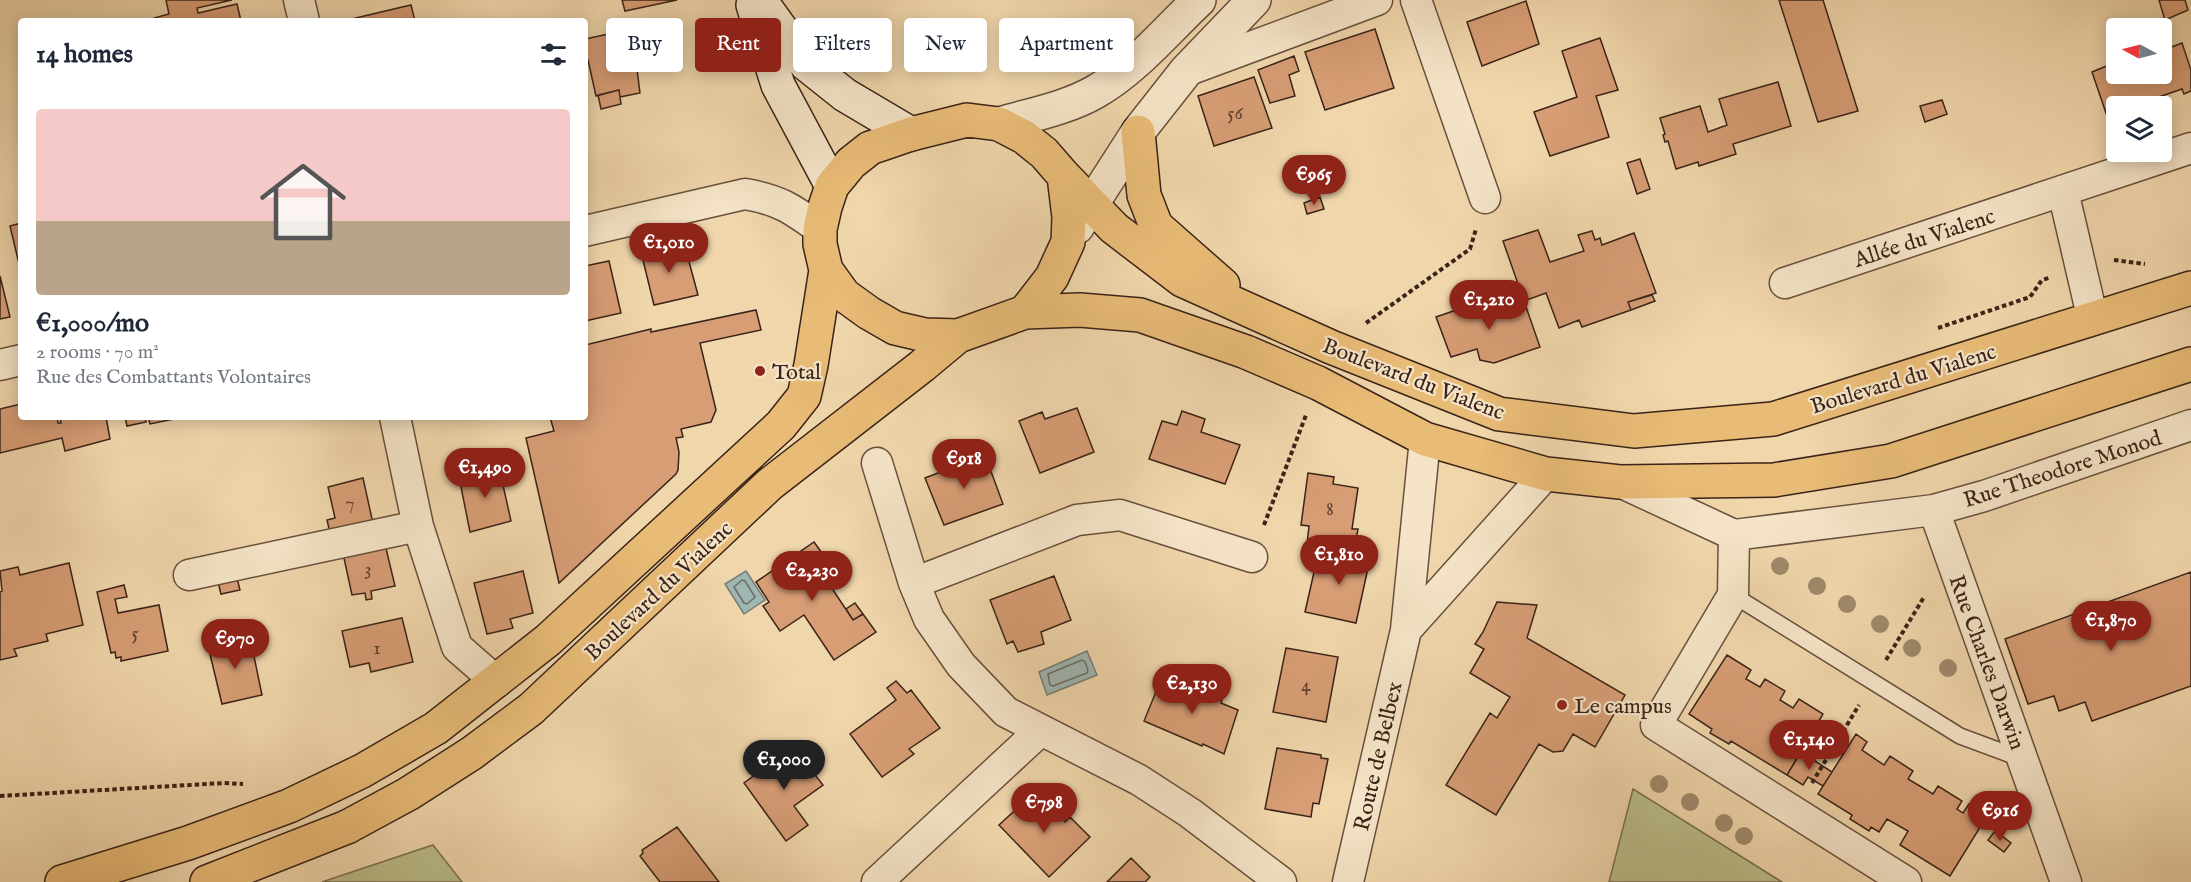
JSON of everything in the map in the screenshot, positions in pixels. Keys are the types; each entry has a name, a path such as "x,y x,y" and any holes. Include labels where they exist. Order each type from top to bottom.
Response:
{"main road":[{"path":"62,882 188,843 289,806 362,771 436,728 497,682 548,640 782,424 804,396 826,270 820,244 820,229 832,186 851,163 870,148 911,134 967,120 999,124"},
{"name":"Boulevard du Vialenc","path":"999,124 1024,137 1044,153 1114,228 1182,280 1331,347 1499,414 1634,431 1773,419 2191,288"},
{"path":"1138,132 1144,195 1156,226 1259,315"},
{"path":"1025,312 1052,277 1068,242 1069,217 1064,176"},
{"path":"826,270 844,295 895,328 925,335 958,336"},
{"name":"Boulevard du Vialenc","path":"207,882 347,827 408,794 472,753 531,709 771,484 958,336 1025,312 1080,310 1140,315 1246,352 1318,383 1425,439 1546,474 1620,482 1774,480 1891,461 2191,364"}],"street":[{"path":"299,0 303,18"},
{"path":"751,0 778,85 832,186"},
{"path":"760,0 806,63 845,95 911,134"},
{"path":"999,124 1060,107 1094,93 1117,78 1199,0"},
{"path":"1068,242 1138,132 1186,71 1254,0"},
{"path":"1320,0 1364,4"},
{"path":"1416,0 1485,198"},
{"path":"1186,71 1364,4"},
{"name":"Allée du Vialenc","path":"1785,283 2191,148"},
{"path":"2062,191 2094,320"},
{"path":"588,230 745,194 787,205 820,229"},
{"path":"0,365 18,361"},
{"path":"396,420 418,526 457,647 497,682"},
{"name":"Rue Theodore Monod","path":"1734,535 1934,510 1984,496 2191,425"},
{"name":"Route de Belbex","path":"1348,882 1406,630 1425,439"},
{"path":"877,463 914,582 929,619 961,665 1006,712 1139,780 1190,813 1281,882"},
{"name":"Route de Belbex","path":"1406,630 1546,474"},
{"path":"1620,482 1734,535 1733,595 1656,725 1906,882"},
{"name":"Rue Charles Darwin","path":"1934,510 2066,882"},
{"path":"914,582 1077,520 1120,515 1252,557"},
{"path":"189,575 418,526"},
{"path":"877,882 1041,730"}],"lane":[{"path":"1733,595 1960,736 2022,759"}],"path":[{"path":"1331,347 1470,249 1485,198"},
{"path":"1935,328 2030,297 2042,280 2115,260 2146,264"},
{"path":"1252,557 1318,383"},
{"path":"1895,645 1924,597"},
{"path":"1794,812 1858,706"},
{"path":"0,796 224,783 246,784"}],"green space":[{"path":"1633,789 1782,882 1609,882"},
{"path":"433,845 462,882 322,882"}],"water":[{"path":"746,571 765,600 744,614 725,584"},
{"path":"1087,651 1097,675 1047,695 1039,672"}],"building":[{"path":"166,0 232,0 197,8 198,13 237,4 240,18 154,18 169,14"},
{"path":"622,0 677,0 625,11"},
{"path":"1779,0 1823,0 1858,111 1818,122"},
{"path":"2159,0 2185,0 2188,10 2164,18"},
{"path":"1526,1 1539,44 1482,66 1467,22"},
{"path":"411,5 414,18 356,18"},
{"path":"1375,29 1394,88 1325,110 1305,52"},
{"path":"606,34 606,72 637,72 640,93 620,97 619,90 596,96 588,60 588,38"},
{"path":"1600,38 1618,90 1596,96 1609,137 1550,156 1534,112 1577,97 1562,51"},
{"path":"2182,43 2191,70 2191,91 2184,94 2182,89 2162,96 2106,96 2106,113 2092,72 2106,66 2106,84 2172,84 2172,47"},
{"path":"1294,56 1299,71 1289,75 1295,96 1270,103 1258,70"},
{"path":"1254,77 1272,128 1214,146 1198,96"},
{"path":"1778,82 1791,126 1733,144 1736,154 1699,166 1698,162 1676,169 1668,141 1665,142 1660,118 1700,106 1708,132 1727,125 1719,99"},
{"path":"619,90 621,104 601,109 598,95"},
{"path":"1942,100 1947,114 1925,122 1920,106"},
{"path":"1640,159 1650,189 1637,194 1627,163"},
{"path":"1320,197 1324,209 1307,214 1304,203"},
{"path":"18,224 18,260 10,226"},
{"path":"1538,230 1550,262 1584,251 1578,235 1592,231 1595,240 1600,238 1602,245 1634,233 1656,293 1628,302 1631,310 1582,327 1579,320 1559,328 1546,293 1524,301 1503,241"},
{"path":"684,243 698,295 654,305 641,252"},
{"path":"609,261 621,313 588,320 588,265"},
{"path":"0,276 10,317 0,319"},
{"path":"1652,295 1655,301 1631,310 1628,302"},
{"path":"1497,296 1504,311 1525,304 1540,347 1494,363 1480,360 1477,349 1451,357 1436,317"},
{"path":"756,310 761,330 700,343 716,410 711,422 681,429 683,437 676,438 679,452 676,474 559,583 526,438 554,431 551,420 588,420 588,344 651,329 651,332"},
{"path":"18,405 18,420 58,420 58,423 61,423 60,420 107,420 110,439 65,451 62,438 0,453 0,409"},
{"path":"1077,408 1094,452 1040,473 1019,421 1042,412 1045,419"},
{"path":"1182,411 1205,419 1201,432 1240,445 1225,484 1149,459 1162,421 1177,425"},
{"path":"126,420 146,420 146,422 127,426"},
{"path":"149,420 169,420 150,424"},
{"path":"985,455 1003,504 944,525 925,478"},
{"path":"499,467 511,521 470,532 459,477"},
{"path":"1308,473 1334,477 1333,484 1358,488 1352,529 1358,529 1354,552 1307,544 1309,526 1301,525"},
{"path":"363,478 374,528 331,537 327,520 335,518 328,487"},
{"path":"384,540 395,586 371,591 372,599 366,600 365,593 352,595 342,549"},
{"path":"814,542 827,560 817,566 853,620 863,614 876,632 834,660 804,615 780,631 763,606 769,602 756,582"},
{"path":"1334,548 1371,554 1356,623 1305,612 1317,559 1331,563"},
{"path":"827,560 834,571 825,578 817,566"},
{"path":"69,563 83,625 46,634 48,641 14,649 17,656 0,660 0,592 2,591 0,571 18,567 20,575"},
{"path":"523,571 533,613 510,619 513,628 487,634 474,583"},
{"path":"2191,572 2191,686 2092,721 2085,702 2059,711 2054,696 2028,704 2005,639"},
{"path":"236,574 240,590 221,594 217,578"},
{"path":"1054,576 1071,620 1041,632 1044,644 1018,652 1013,641 1007,644 990,600"},
{"path":"124,585 127,597 115,599 118,613 159,605 168,651 121,661 121,657 116,658 115,652 111,653 97,592"},
{"name":"Le campus","path":"1497,602 1537,605 1527,638 1625,695 1595,747 1573,734 1563,751 1553,752 1539,744 1496,815 1446,785 1490,713 1497,718 1510,697 1470,673 1484,649 1475,644"},
{"path":"855,603 863,614 853,620 846,609"},
{"path":"402,618 413,662 371,672 369,663 350,667 342,631"},
{"path":"250,637 262,695 222,704 208,646"},
{"path":"1286,648 1338,657 1326,722 1273,712"},
{"path":"1727,655 1751,670 1746,679 1760,687 1765,679 1785,691 1780,700 1793,708 1799,699 1823,714 1787,775 1731,741 1729,744 1710,733 1712,729 1689,714"},
{"path":"1162,677 1222,701 1221,703 1238,710 1224,754 1144,721"},
{"path":"896,681 907,693 911,690 940,728 909,749 914,754 882,777 850,734 896,700 887,688"},
{"path":"1856,734 1867,742 1862,750 1884,765 1890,756 1913,771 1908,779 1933,794 1938,786 1962,801 1957,809 1963,813 1969,804 1987,816 1950,876 1900,845 1908,831 1887,819 1879,832 1871,827 1869,831 1850,819 1852,815 1818,794"},
{"path":"793,747 823,785 794,806 808,825 786,841 744,783"},
{"path":"1277,748 1321,755 1321,758 1328,759 1319,804 1313,803 1311,817 1265,809"},
{"path":"1801,752 1832,772 1823,786 1808,777 1803,785 1787,775"},
{"path":"1035,792 1065,822 1070,817 1090,837 1049,877 999,825"},
{"path":"677,827 719,882 660,882 640,856 643,853 642,850"},
{"path":"1995,831 2011,843 2004,852 1988,840"},
{"path":"1131,858 1150,877 1145,882 1107,882"}],"place":[{"name":"Total","path":"760,371"},
{"name":"Le campus","path":"1562,705"}]}
